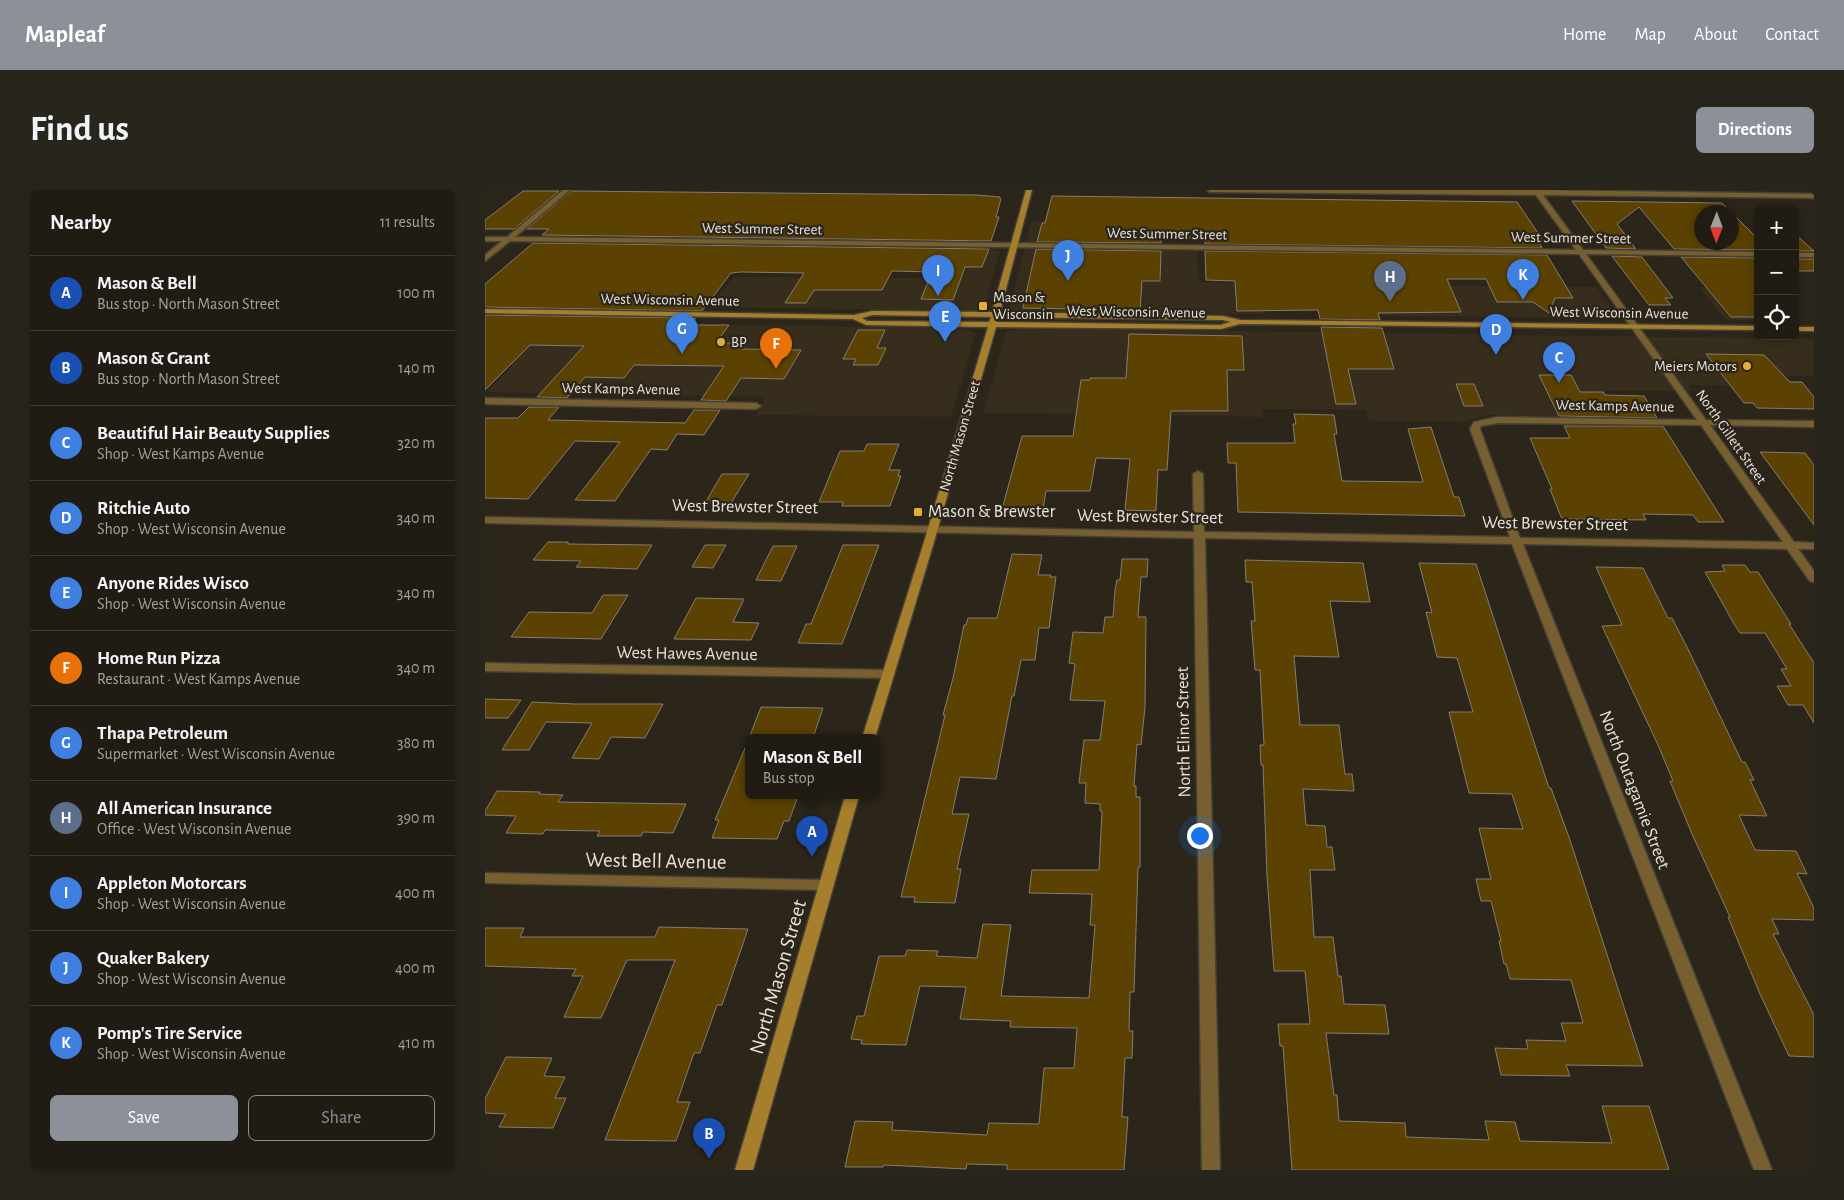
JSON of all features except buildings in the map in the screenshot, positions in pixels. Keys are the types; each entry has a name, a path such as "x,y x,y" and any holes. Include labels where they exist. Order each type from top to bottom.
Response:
{"main road":[{"name":"North Mason Street","path":"869,734 994,320 1029,190"},
{"name":"West Wisconsin Avenue","path":"485,311 854,317 872,313 994,320 1221,327 1240,322"},
{"name":"West Wisconsin Avenue","path":"854,317 866,323 994,320 1154,321 1223,318 1240,322 1754,328"},
{"path":"1799,329 1814,329"},
{"name":"North Mason Street","path":"744,1170 850,799"}],"street":[{"path":"485,260 567,190"},
{"path":"1210,190 1814,196"},
{"path":"1806,190 1814,196"},
{"name":"North Gillett Street","path":"1537,192 1814,579"},
{"name":"West Summer Street","path":"485,240 1754,254"},
{"path":"1799,255 1814,255"},
{"name":"West Kamps Avenue","path":"485,401 756,406"},
{"name":"West Kamps Avenue","path":"1477,424 1498,420 1814,424"},
{"name":"North Outagamie Street","path":"1477,424 1475,433 1516,540 1763,1170"},
{"name":"North Elinor Street","path":"1198,474 1211,1170"},
{"name":"West Brewster Street","path":"485,520 1814,546"},
{"name":"West Hawes Avenue","path":"485,667 887,674"},
{"name":"West Bell Avenue","path":"485,878 826,885"}],"shaded area":[{"path":"1031,221 1111,221 1108,250 1197,251 1199,282 1260,283 1264,314 1029,312 1013,310 1010,307"},
{"path":"937,248 991,249 1000,252 982,309 969,311 710,307 733,277 922,278"},
{"path":"1324,284 1597,287 1615,314 1610,317 1598,318 1331,315"},
{"path":"1699,287 1736,288 1754,308 1754,320 1726,320"},
{"path":"485,321 962,328 976,333 951,417 756,415 766,397 486,392 513,366 485,365"},
{"path":"1021,328 1754,338 1754,340 1814,339 1814,376 1746,375 1753,386 1688,385 1692,391 1606,391 1594,417 1487,415 1464,422 1369,421 1365,410 1263,409 1264,417 983,413 1006,332"}],"place":[{"name":"Quaker Bakery","path":"1068,281"},
{"name":"Appleton Motorcars","path":"938,296"},
{"name":"Pomp's Tire Service","path":"1523,300"},
{"name":"All American Insurance","path":"1390,302"},
{"name":"Mason & Wisconsin","path":"983,306"},
{"name":"BP","path":"721,342"},
{"name":"Anyone Rides Wisco","path":"945,342"},
{"name":"Thapa Petroleum","path":"682,354"},
{"name":"Ritchie Auto","path":"1496,355"},
{"name":"Meiers Motors","path":"1747,366"},
{"name":"Home Run Pizza","path":"776,369"},
{"name":"Beautiful Hair Beauty Supplies","path":"1559,383"},
{"name":"Mason & Brewster","path":"918,512"},
{"name":"Mason & Bell","path":"812,857"},
{"name":"Mason & Grant","path":"709,1159"}]}
